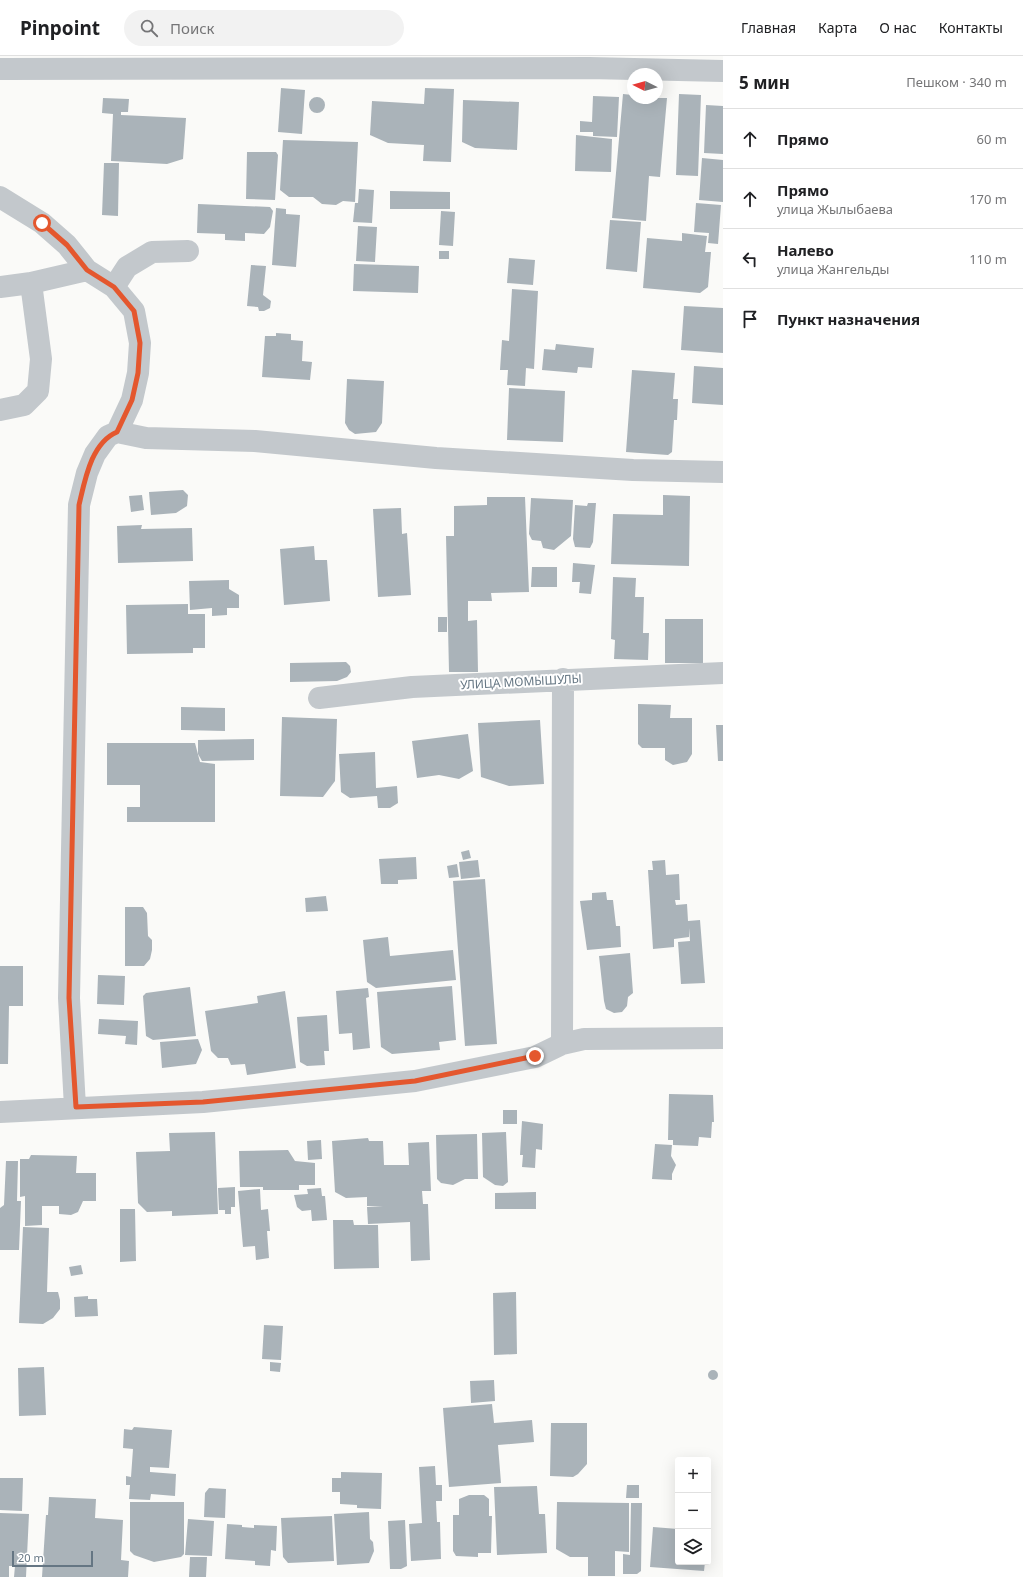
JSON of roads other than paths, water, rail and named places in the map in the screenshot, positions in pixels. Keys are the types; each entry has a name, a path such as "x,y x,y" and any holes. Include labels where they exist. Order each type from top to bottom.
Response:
{"street":[{"path":"0,69 589,68 723,71"},
{"path":"0,197 42,223 67,245 87,270 114,287 134,311 140,343 138,373 132,400 112,434 95,454 87,473 79,505 69,998 76,1107"},
{"path":"114,287 127,267 152,252 188,251"},
{"path":"0,287 32,283 87,270"},
{"path":"0,410 24,405 38,391 41,359 32,283"},
{"path":"132,400 135,414 146,438"},
{"path":"112,434 146,438 255,441 436,458 633,470 723,472"},
{"name":"УЛИЦА МОМЫШУЛЫ","path":"319,698 412,687 563,679 723,673"},
{"path":"562,1044 563,679"},
{"path":"0,1112 76,1107 203,1102 415,1081 535,1056 562,1044 584,1039 723,1038"}]}
